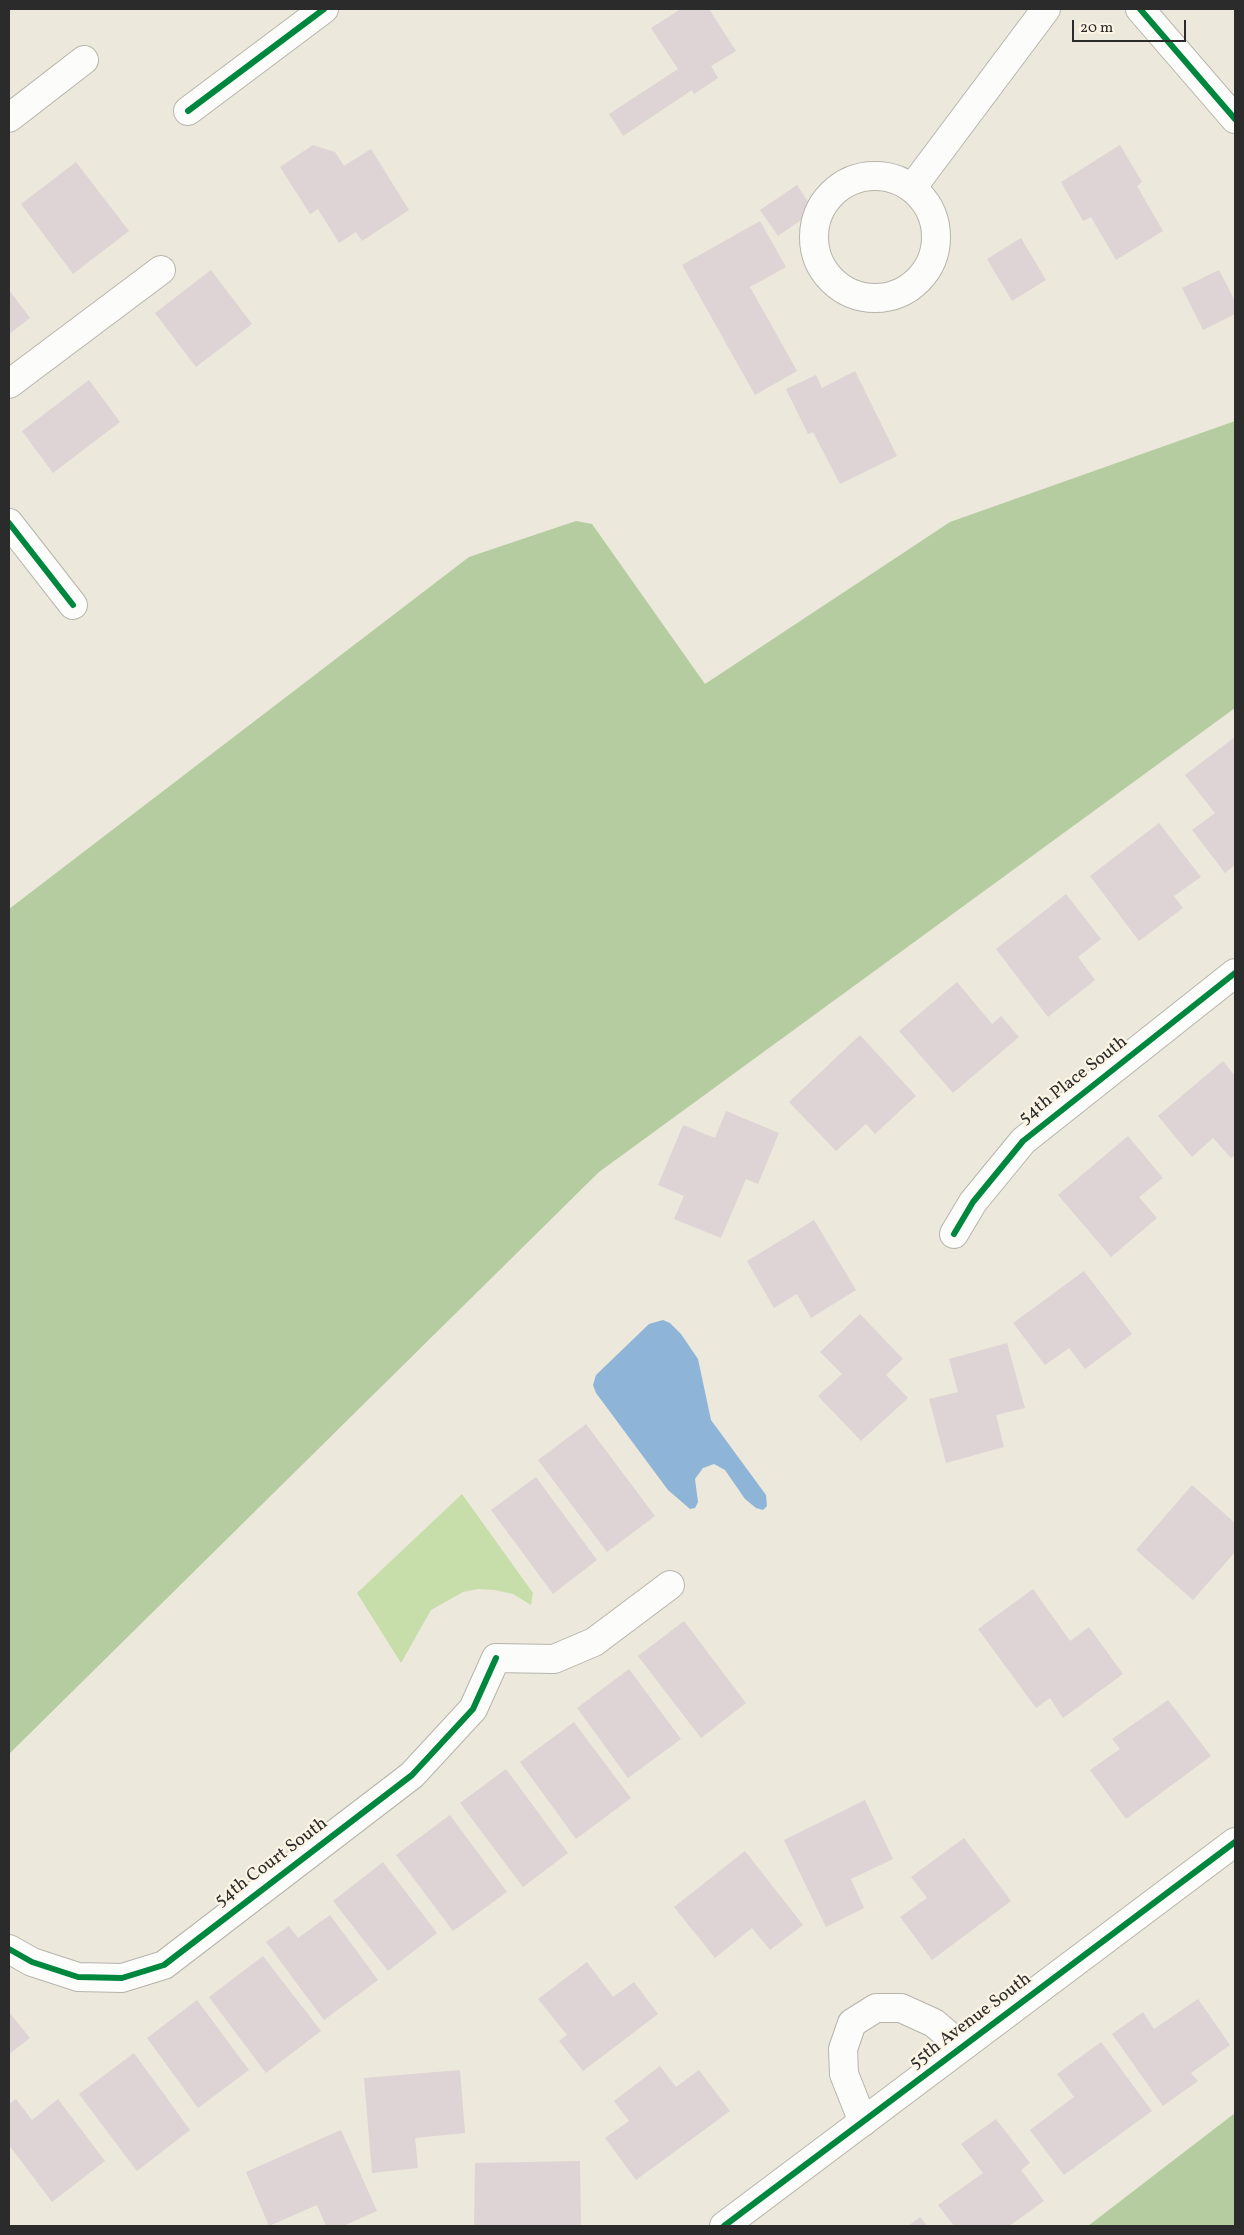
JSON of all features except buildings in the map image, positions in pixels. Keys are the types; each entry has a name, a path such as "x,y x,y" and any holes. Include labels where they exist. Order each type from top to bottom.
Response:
{"street":[{"path":"188,111 324,9"},
{"path":"912,188 1046,9"},
{"path":"1140,9 1235,119"},
{"path":"9,118 84,60"},
{"path":"866,176 890,177 912,188 928,206 936,228 935,252 924,274 906,290 883,298 859,297 838,286 821,268 813,245 815,221 825,200 843,184 866,176"},
{"path":"9,384 161,270"},
{"path":"9,523 73,605"},
{"name":"54th Place South","path":"954,1234 973,1202 1024,1141 1235,974"},
{"name":"54th Court South","path":"9,1949 32,1962 78,1977 122,1978 164,1965 412,1775 473,1708 496,1658 554,1660 594,1642 670,1585"},
{"name":"55th Avenue South","path":"724,2226 1235,1842"},
{"path":"863,2122 844,2074 843,2049 852,2023 876,2008 901,2008 934,2023 962,2048"}],"green space":[{"path":"1235,421 1235,708 599,1172 9,1754 9,909 469,557 576,521 592,524 705,684 950,522"},
{"path":"462,1494 533,1593 531,1605 513,1594 495,1590 478,1589 463,1592 431,1610 401,1663 357,1593"},
{"path":"1235,2113 1235,2226 1088,2226"}],"water":[{"path":"663,1320 670,1323 681,1334 698,1359 711,1420 766,1495 767,1506 763,1510 756,1508 745,1499 725,1470 714,1464 703,1468 695,1479 698,1502 695,1508 690,1509 668,1490 596,1393 593,1385 596,1375 649,1324"}],"cycle path":[{"path":"188,111 324,9"},
{"path":"1140,9 1235,119"},
{"path":"9,523 73,605"},
{"path":"954,1234 973,1202 1023,1141 1235,973"},
{"path":"9,1949 32,1962 78,1977 122,1978 164,1965 412,1775 473,1709 496,1658"},
{"path":"724,2226 1235,1842"}]}
